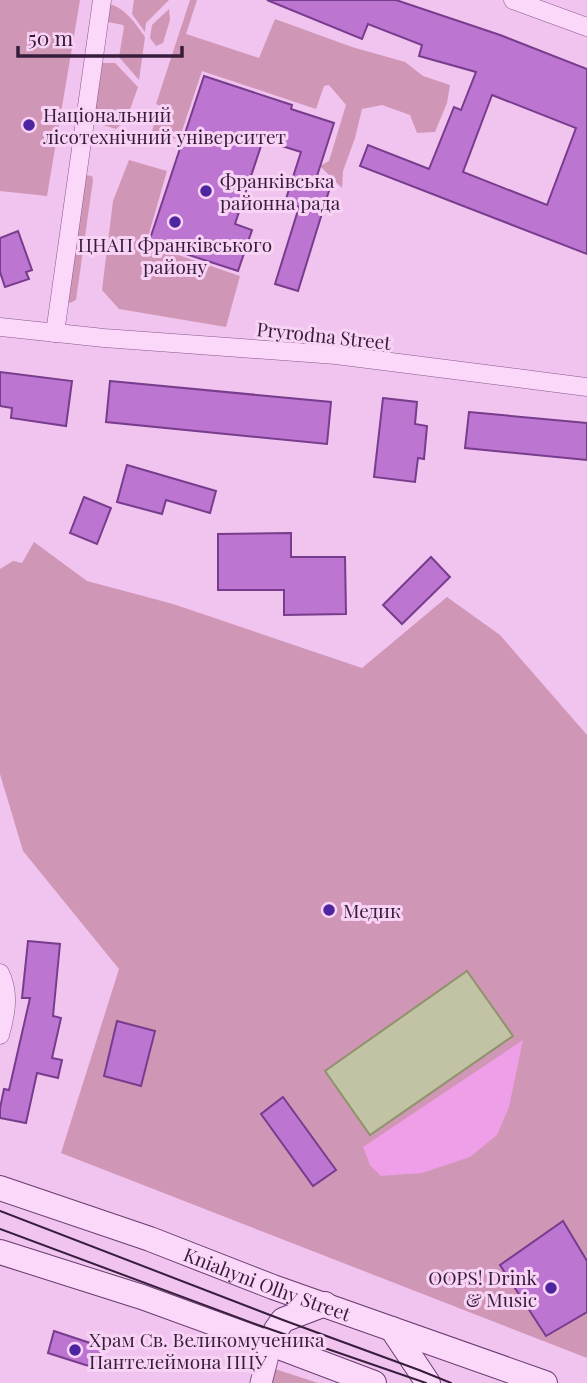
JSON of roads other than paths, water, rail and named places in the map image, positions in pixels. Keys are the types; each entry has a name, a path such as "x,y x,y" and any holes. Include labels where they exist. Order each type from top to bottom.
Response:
{"main road":[{"name":"Kniahyni Olhy Street","path":"0,1188 150,1239 273,1287 535,1382"},
{"path":"0,1252 142,1297 374,1383"},
{"path":"271,1344 283,1320 326,1304"},
{"path":"392,1329 428,1383"}],"street":[{"path":"55,333 102,0"},
{"path":"513,0 587,27"},
{"name":"Pryrodna Street","path":"0,327 104,338 336,355 587,387"},
{"path":"0,973 5,982 7,1009 0,1035"},
{"path":"261,1383 271,1344"}],"tram line":[{"path":"0,1211 451,1383"},
{"path":"0,1229 258,1325 426,1383"}],"place":[{"name":"Національний лісотехнічний університет","path":"29,125"},
{"name":"Франківська районна рада","path":"206,191"},
{"name":"ЦНАП Франківського району","path":"175,222"},
{"name":"Медик","path":"329,910"},
{"name":"OOPS! Drink & Music","path":"551,1288"},
{"name":"Храм Св. Великомученика Пантелеймона ПЦУ","path":"75,1350"}]}
